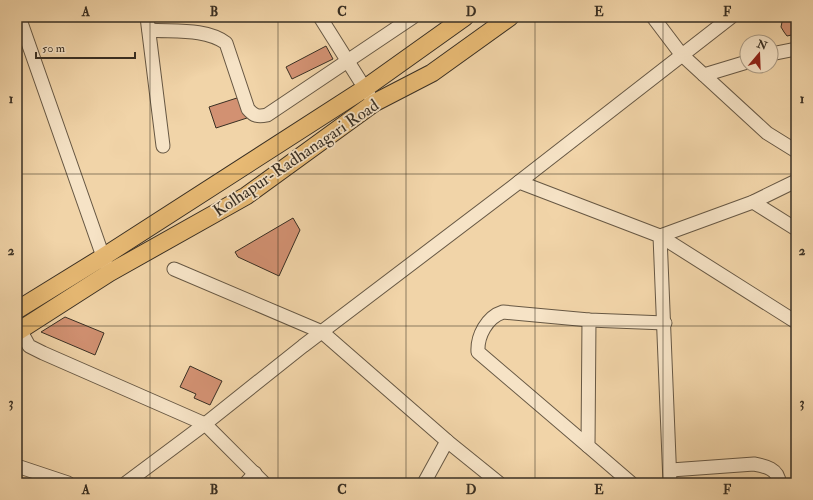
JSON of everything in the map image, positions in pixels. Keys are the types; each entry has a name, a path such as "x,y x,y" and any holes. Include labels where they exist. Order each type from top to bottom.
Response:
{"main road":[{"path":"17,310 103,257 364,89 465,17"},
{"name":"Kolhapur-Radhanagari Road","path":"18,329 109,273 246,196 374,103 432,73 510,17"}],"street":[{"path":"18,17 109,273"},
{"path":"320,17 346,61 374,103"},
{"path":"163,146 148,24 207,34 226,43 248,109 253,115 259,117 267,115 413,17"},
{"path":"653,17 681,54 767,133 796,151"},
{"path":"126,483 205,424 322,332 519,182 681,54 731,17"},
{"path":"779,52 796,49"},
{"path":"704,75 739,64"},
{"path":"660,236 753,202 796,181"},
{"path":"519,182 660,236 796,322"},
{"path":"753,202 796,229"},
{"path":"660,236 671,477 754,464 765,466 774,470 779,479 779,483"},
{"path":"174,269 322,332 447,441 499,483"},
{"path":"631,483 485,360 478,352 478,344 487,322 494,315 503,312 589,320 664,323"},
{"path":"588,446 589,320"},
{"path":"18,329 29,346 205,424 250,478 264,483"},
{"path":"424,483 447,441"},
{"path":"17,466 68,483"}],"building":[{"path":"783,17 796,17 796,34 787,36 781,27"},
{"path":"326,46 333,59 292,79 286,67"},
{"path":"240,97 247,118 216,128 209,107"},
{"path":"293,218 300,230 279,276 238,257 235,252"},
{"path":"65,317 104,333 95,355 41,332"},
{"path":"190,366 222,381 210,405 194,398 196,394 180,387"}]}
